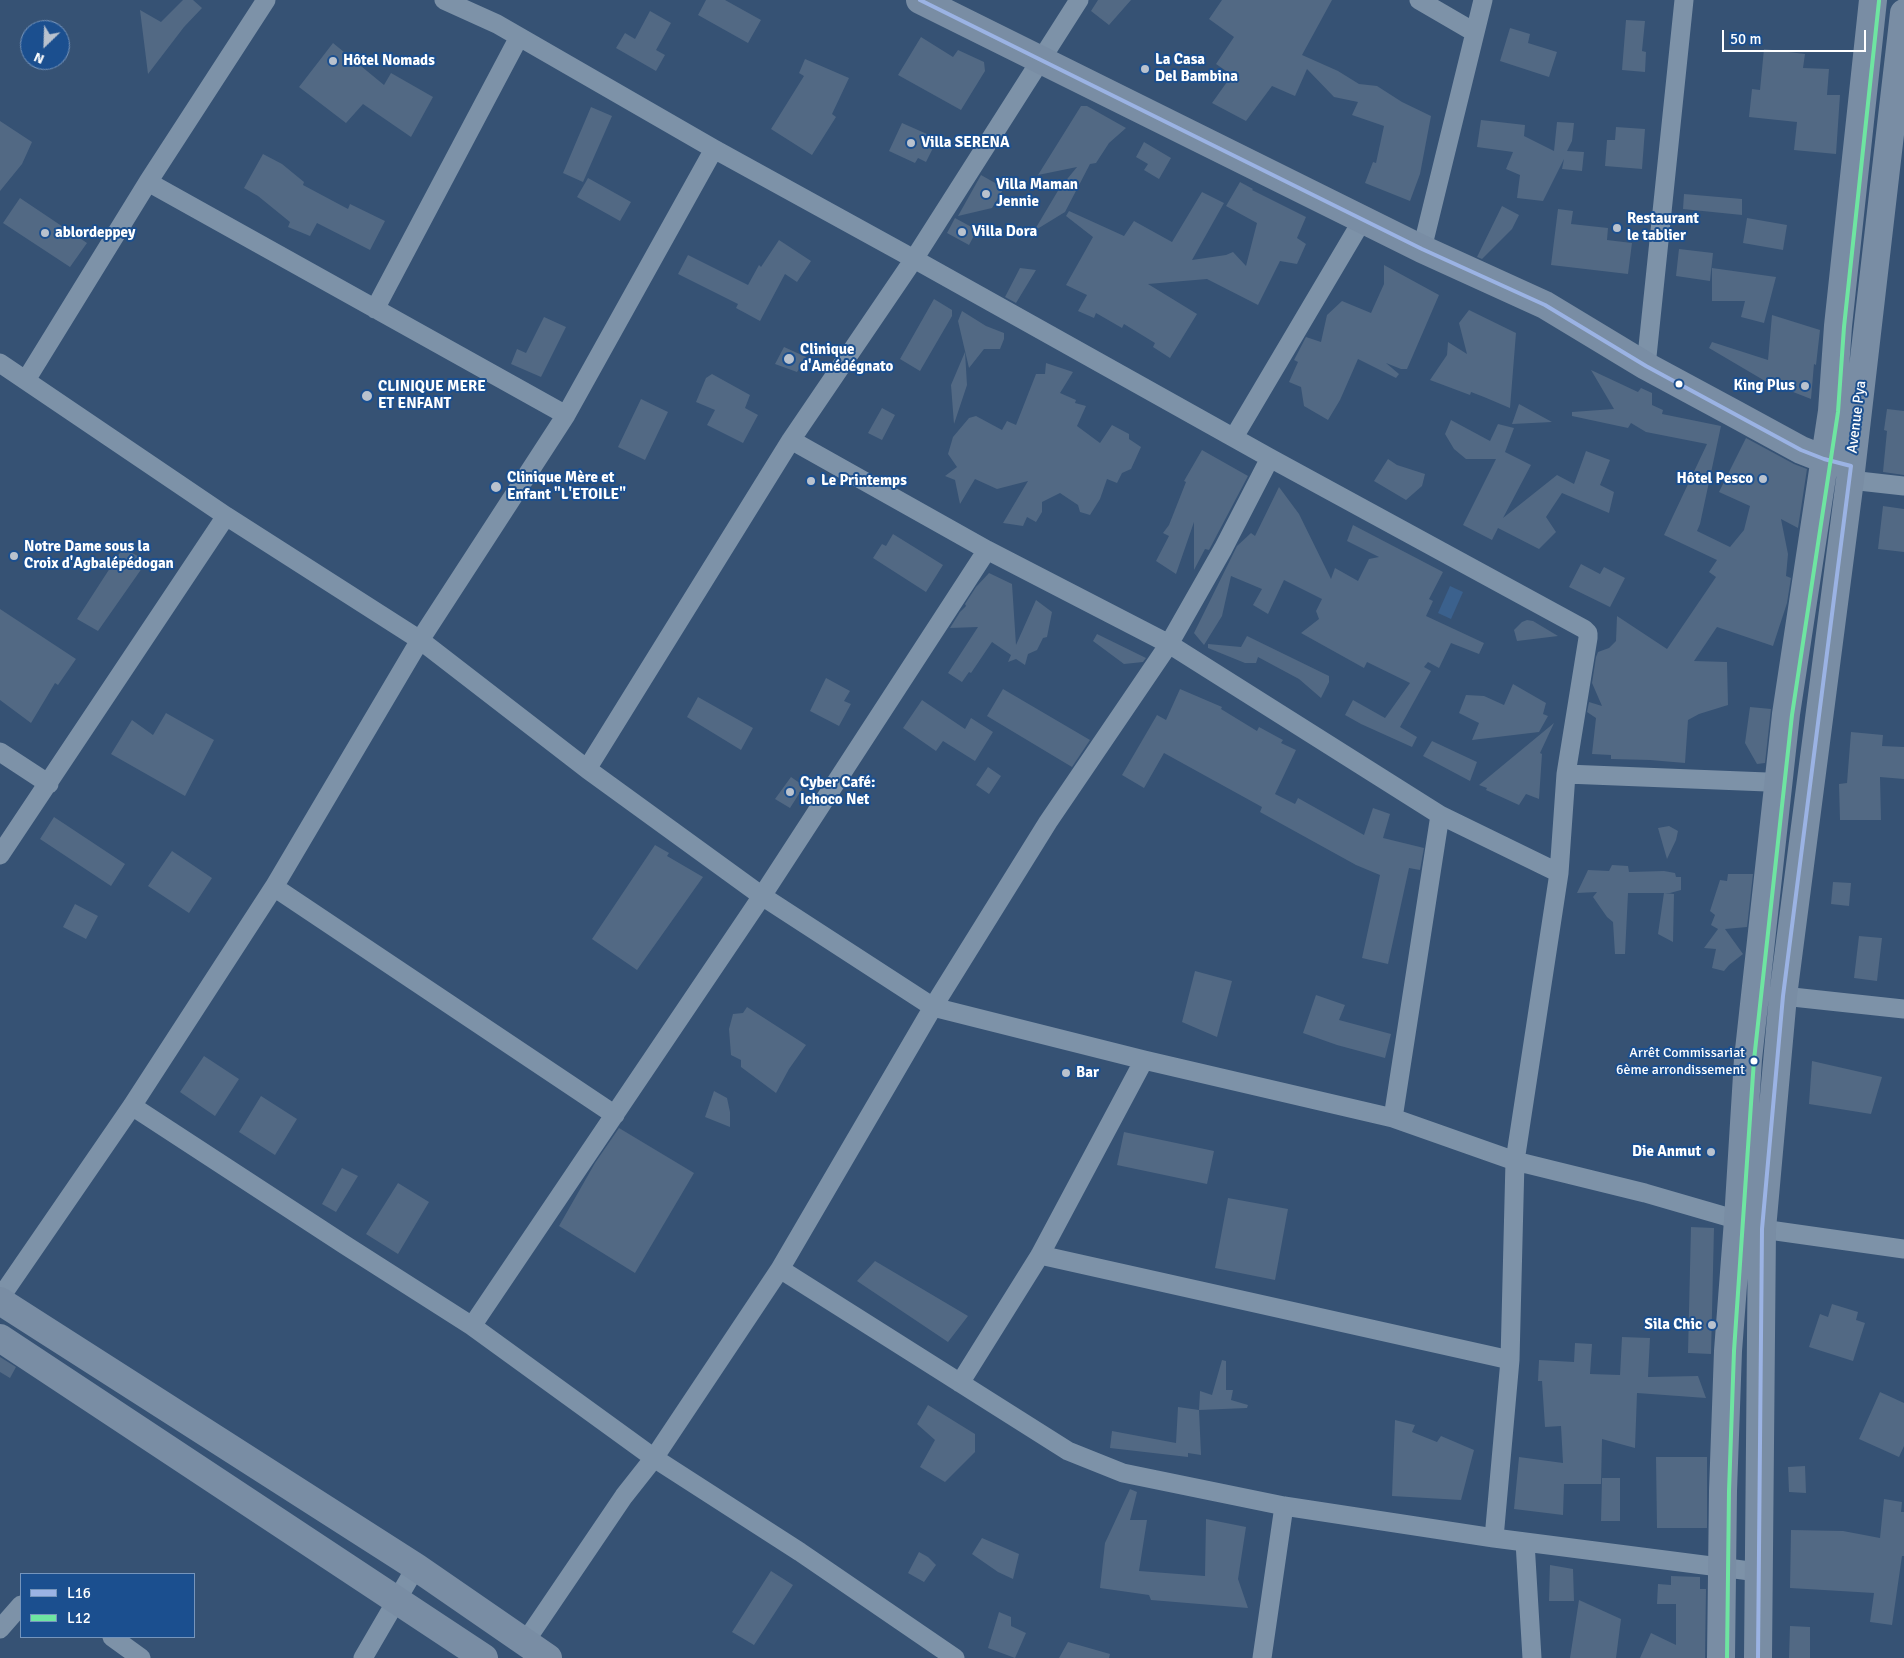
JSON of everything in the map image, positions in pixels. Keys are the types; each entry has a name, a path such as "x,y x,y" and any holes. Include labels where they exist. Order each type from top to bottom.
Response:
{"main road":[{"path":"920,0 1422,249 1545,305 1646,366 1801,450 1850,473"},
{"name":"Avenue Pya","path":"1758,1658 1748,1059 1786,714 1832,411 1838,326 1873,0"},
{"name":"Avenue Pya","path":"1721,1658 1728,1351 1750,1225 1784,996 1850,473 1904,13"},
{"path":"0,1300 416,1567 548,1658"},
{"path":"0,1338 484,1658"}],"street":[{"path":"26,380 148,182 266,0"},
{"path":"444,0 497,24 714,149 914,258 1270,458 1584,629 1588,638 1566,774 1559,873 1515,1161 1510,1360 1494,1538"},
{"path":"587,769 791,440 914,258 1079,0"},
{"path":"1419,0 1474,32"},
{"path":"1422,249 1483,0"},
{"path":"1646,366 1684,0"},
{"path":"375,309 519,37"},
{"path":"0,1300 132,1106 274,887 420,640 566,415 714,149"},
{"path":"148,182 566,415"},
{"path":"1234,437 1362,219"},
{"path":"0,363 226,516 420,640 587,769 762,896 933,1007 1144,1060 1393,1118 1515,1161 1645,1193 1750,1225 1904,1249"},
{"path":"791,440 987,550 1169,644 1440,815 1559,873"},
{"path":"525,1642 624,1496 654,1458 780,1269 933,1007 1048,822 1169,644 1223,549 1270,458"},
{"path":"1850,473 1904,486"},
{"path":"0,855 226,516"},
{"path":"472,1326 762,896 987,550"},
{"path":"0,752 48,784"},
{"path":"1566,774 1767,782 1780,780"},
{"path":"1393,1118 1440,815"},
{"path":"274,887 615,1115"},
{"path":"1784,996 1904,1009"},
{"path":"960,1383 1040,1255 1144,1060"},
{"path":"132,1106 472,1326 654,1458 800,1552 955,1658"},
{"path":"1040,1255 1510,1360"},
{"path":"780,1269 1068,1451 1123,1473 1284,1506 1494,1538 1722,1569 1758,1572"},
{"path":"1262,1658 1284,1506"},
{"path":"1525,1542 1532,1658"},
{"path":"363,1658 416,1567"},
{"path":"0,1629 20,1607"},
{"path":"113,1638 141,1658"}],"water":[{"path":"1450,586 1463,592 1451,619 1438,613"}],"building":[{"path":"183,0 193,0 202,8 184,27 148,74 140,10 161,22"},
{"path":"706,0 725,0 761,20 748,43 698,15"},
{"path":"1098,0 1131,0 1109,25 1091,11"},
{"path":"1222,0 1332,0 1302,55 1338,71 1359,84 1377,86 1402,102 1431,116 1420,174 1410,201 1365,183 1373,162 1376,163 1384,126 1352,115 1358,102 1334,97 1307,69 1295,96 1272,86 1246,121 1212,103 1232,75 1216,64 1234,37 1209,19"},
{"path":"650,11 671,23 656,50 665,55 656,71 616,48 625,33 635,39"},
{"path":"1626,20 1645,21 1642,51 1646,52 1645,72 1622,70"},
{"path":"1510,28 1530,34 1528,43 1557,52 1549,77 1500,61"},
{"path":"921,37 953,57 958,50 984,62 985,71 961,110 898,75"},
{"path":"333,43 384,85 391,73 433,97 411,137 363,104 346,123 299,87"},
{"path":"1764,49 1805,54 1803,68 1829,69 1827,95 1840,95 1836,154 1794,150 1797,122 1749,117 1752,89 1760,90"},
{"path":"805,59 849,78 832,114 836,117 812,155 771,129 804,76 799,73"},
{"path":"1081,106 1087,106 1126,128 1109,143 1096,163 1090,164 1065,212 1034,231 1059,189 1077,167 1038,175"},
{"path":"591,107 612,116 583,182 563,173"},
{"path":"1481,120 1525,125 1524,136 1554,151 1557,122 1574,123 1572,141 1567,151 1584,152 1582,171 1562,169 1564,159 1543,201 1517,198 1520,175 1506,169 1513,152 1477,147"},
{"path":"0,121 32,142 22,164 0,191"},
{"name":"Villa SERENA","path":"902,123 927,134 924,141 934,146 926,162 918,158 915,163 889,151"},
{"path":"1616,127 1645,129 1642,169 1605,166 1607,140 1615,140"},
{"path":"1144,142 1171,158 1159,179 1144,170 1148,164 1136,157"},
{"path":"263,154 282,164 304,182 303,185 348,209 350,204 385,221 370,250 317,223 310,236 288,227 290,222 258,196 244,188"},
{"name":"Villa Maman Jennie","path":"981,175 1004,188 992,208 958,216"},
{"path":"588,178 631,202 620,221 577,197"},
{"path":"1240,182 1306,217 1297,238 1306,244 1297,264 1280,261 1258,305 1207,279 1148,284 1197,314 1170,358 1153,347 1155,343 1124,324 1122,328 1096,313 1094,318 1078,311 1087,295 1066,285 1093,237 1066,216 1069,211 1124,236 1134,221 1172,242 1202,192 1224,203 1192,260 1226,255 1233,252 1246,266 1257,223 1226,206"},
{"path":"1684,194 1742,199 1742,215 1683,209"},
{"name":"ablordeppey","path":"20,198 87,243 70,267 3,223"},
{"path":"1502,206 1519,215 1512,229 1482,259 1477,257"},
{"path":"1558,209 1573,211 1571,224 1608,228 1607,240 1632,243 1628,274 1551,265"},
{"name":"Villa Dora","path":"955,218 977,230 969,245 947,233"},
{"path":"1747,218 1787,225 1783,250 1743,243"},
{"path":"779,240 811,261 797,282 785,274 760,321 736,308 738,304 678,274 688,255 748,285 759,265 761,267"},
{"path":"1679,249 1713,253 1710,281 1676,276"},
{"path":"1384,265 1439,295 1407,369 1401,369 1386,363 1399,374 1396,378 1358,359 1340,400 1328,420 1304,406 1301,387 1289,382 1298,362 1294,360 1306,337 1321,342 1327,315 1342,301 1371,313 1384,284"},
{"path":"1020,268 1036,270 1016,303 1005,297"},
{"path":"1712,268 1776,277 1764,323 1741,317 1745,301 1712,301"},
{"path":"934,299 952,310 952,316 920,371 900,359"},
{"path":"1469,310 1516,333 1510,408 1471,392 1470,395 1430,380 1447,355 1448,342 1467,354 1459,323"},
{"path":"962,311 986,326 1004,333 1000,349 984,349 969,368 958,321"},
{"path":"1772,315 1820,330 1816,365 1814,364 1811,399 1765,381 1709,348 1712,342 1768,360"},
{"path":"544,317 566,327 541,377 511,364 517,349 526,353"},
{"path":"784,347 806,357 797,372 775,364"},
{"path":"965,352 967,385 954,424 951,385"},
{"path":"1046,363 1073,372 1060,393 1076,400 1075,403 1086,406 1077,426 1100,443 1112,425 1129,434 1129,439 1141,447 1131,469 1122,473 1117,483 1107,479 1100,499 1090,515 1080,512 1078,505 1060,493 1042,502 1042,512 1036,522 1027,517 1023,526 1003,523 1028,481 997,489 975,479 960,504 955,480 945,476 957,467 948,454 953,437 969,418 976,416 1002,430 1007,421 1016,425 1036,374 1045,374"},
{"path":"1591,370 1638,392 1641,388 1652,393 1652,405 1663,410 1662,414 1721,426 1697,531 1730,547 1744,530 1750,506 1719,492 1746,438 1807,469 1798,528 1781,519 1788,554 1786,576 1791,578 1787,603 1773,646 1717,627 1694,661 1727,662 1728,705 1699,714 1688,720 1685,763 1611,759 1611,755 1592,754 1596,718 1587,712 1589,702 1602,706 1592,683 1596,657 1598,652 1609,648 1616,641 1617,616 1667,649 1716,577 1709,572 1717,560 1664,535 1707,444 1646,432 1631,423 1628,428 1572,416 1572,412 1614,409"},
{"path":"712,374 750,395 745,408 758,415 743,443 707,425 715,410 696,402 706,378"},
{"path":"641,399 668,412 645,460 618,447"},
{"path":"1519,404 1552,422 1512,424"},
{"path":"882,408 895,415 882,440 868,433"},
{"path":"1887,409 1904,411 1904,475 1883,472 1887,431 1884,430"},
{"path":"1451,420 1490,441 1498,424 1514,428 1505,452 1531,465 1503,518 1557,475 1574,484 1586,451 1610,460 1600,485 1614,492 1609,513 1562,493 1546,517 1556,532 1539,549 1498,528 1492,540 1463,525 1496,459 1466,459 1454,449 1445,434"},
{"path":"1202,450 1248,476 1209,550 1205,549 1194,570 1194,522 1176,574 1156,561 1169,536 1163,533 1169,525 1186,482 1184,481"},
{"path":"1388,459 1397,465 1425,474 1422,486 1406,500 1374,481"},
{"path":"1279,487 1299,514 1331,579 1335,568 1358,581 1369,559 1379,557 1347,541 1353,525 1443,572 1429,599 1433,601 1426,616 1484,643 1479,654 1451,643 1439,668 1428,662 1424,667 1431,671 1400,727 1417,737 1412,747 1345,715 1353,700 1385,718 1410,683 1367,662 1364,668 1301,633 1319,619 1316,611 1322,599 1284,580 1268,614 1253,605 1262,589 1231,576 1222,616 1204,645 1194,633 1237,546 1251,533 1255,536"},
{"path":"1883,506 1904,509 1904,552 1878,549"},
{"path":"893,534 943,565 926,592 873,558 882,544 886,546"},
{"path":"123,548 147,561 98,631 77,619"},
{"path":"1581,564 1600,574 1604,567 1625,578 1610,607 1569,587"},
{"path":"989,573 1012,584 1016,645 1036,600 1052,612 1047,637 1043,638 1037,650 1028,654 1025,665 1016,659 1008,662 1011,655 992,642 971,673 969,672 962,682 948,673 978,627 950,628 966,606 965,604 976,587"},
{"path":"0,609 76,659 58,685 55,683 31,723 0,700"},
{"path":"1527,620 1533,621 1558,636 1517,641 1514,630"},
{"path":"1097,634 1146,658 1143,662 1124,664 1093,641"},
{"path":"1247,636 1329,676 1329,682 1321,698 1299,679 1258,657 1256,663 1245,663 1208,648 1208,644 1241,647"},
{"path":"826,678 850,691 844,701 851,704 839,726 810,711"},
{"path":"1513,684 1546,703 1543,714 1548,716 1539,732 1472,740 1479,723 1459,713 1466,695 1484,696 1504,705"},
{"path":"1003,689 1090,740 1072,767 987,716"},
{"path":"1180,689 1222,707 1221,709 1257,731 1259,727 1283,740 1281,743 1296,750 1275,794 1295,804 1298,798 1364,835 1373,808 1390,814 1383,838 1424,848 1420,870 1409,868 1388,964 1362,958 1380,875 1356,865 1260,812 1262,807 1164,753 1144,788 1122,775 1157,715 1166,720"},
{"path":"698,697 753,728 741,750 687,717"},
{"path":"922,700 965,729 971,718 993,732 975,761 943,741 936,751 903,728"},
{"path":"1750,707 1771,709 1765,763 1757,764 1745,743"},
{"path":"166,713 214,740 185,796 111,754 132,720 153,735"},
{"path":"1554,723 1540,753 1542,754 1539,799 1526,794 1519,805 1479,785"},
{"path":"1851,732 1883,735 1882,746 1904,747 1904,779 1880,777 1881,820 1840,820 1839,784 1847,783"},
{"path":"1432,741 1477,762 1470,781 1423,756"},
{"path":"988,767 1001,776 989,794 976,785"},
{"path":"791,777 804,786 790,808 775,799"},
{"path":"54,817 125,864 111,886 40,839"},
{"path":"1669,826 1678,831 1667,859 1658,828"},
{"path":"655,845 669,853 667,856 703,877 637,970 592,939"},
{"path":"172,851 212,878 189,913 148,886"},
{"path":"1612,865 1628,866 1629,872 1664,871 1675,873 1676,877 1681,877 1681,890 1670,893 1628,893 1625,954 1615,954 1613,922 1607,917 1593,897 1597,892 1577,893 1588,870 1609,871"},
{"path":"1728,874 1753,874 1747,927 1725,929 1743,954 1724,971 1712,968 1716,949 1704,948 1718,929 1711,925 1715,915 1710,911 1720,880 1727,881"},
{"path":"1833,882 1851,883 1849,906 1831,904"},
{"path":"1664,893 1674,894 1673,942 1658,934"},
{"path":"75,904 98,916 86,939 63,927"},
{"path":"1859,936 1882,938 1877,981 1854,978"},
{"path":"1195,971 1232,981 1217,1037 1182,1022"},
{"path":"1316,995 1345,1005 1339,1020 1391,1034 1385,1058 1337,1045 1303,1033"},
{"path":"747,1007 806,1045 789,1069 776,1093 741,1067 741,1060 731,1055 729,1029 733,1014 743,1013"},
{"path":"204,1056 239,1079 215,1116 180,1092"},
{"path":"1812,1061 1882,1077 1871,1114 1809,1104"},
{"path":"714,1091 727,1098 730,1112 730,1127 705,1117"},
{"path":"261,1096 297,1119 275,1155 239,1132"},
{"path":"619,1128 694,1173 635,1273 559,1226 595,1163"},
{"path":"1124,1132 1214,1151 1207,1184 1117,1165"},
{"path":"342,1168 358,1176 336,1212 322,1204"},
{"path":"398,1183 429,1202 398,1254 366,1234"},
{"path":"1228,1198 1288,1209 1275,1280 1215,1268"},
{"path":"1691,1227 1714,1228 1711,1354 1688,1353"},
{"path":"875,1261 968,1316 948,1342 857,1281"},
{"path":"1832,1304 1858,1312 1856,1320 1865,1323 1853,1361 1809,1347 1820,1314 1828,1317"},
{"path":"1622,1337 1650,1338 1648,1377 1698,1376 1706,1398 1637,1393 1635,1448 1602,1439 1601,1484 1564,1484 1563,1515 1514,1509 1519,1457 1563,1463 1561,1426 1545,1427 1542,1381 1538,1381 1539,1360 1574,1362 1575,1343 1592,1344 1590,1374 1620,1375"},
{"path":"0,1357 16,1367 10,1378 0,1372"},
{"path":"1222,1360 1226,1361 1226,1390 1233,1390 1231,1400 1248,1405 1247,1408 1199,1410 1200,1391 1212,1395"},
{"path":"1880,1392 1904,1403 1904,1446 1899,1457 1859,1439"},
{"path":"928,1405 975,1434 975,1452 945,1482 920,1467 935,1440 917,1424"},
{"path":"1178,1407 1199,1410 1201,1455 1188,1453 1188,1457 1110,1448 1112,1431 1176,1443"},
{"path":"1395,1420 1415,1425 1412,1432 1437,1442 1441,1436 1474,1450 1461,1500 1392,1496"},
{"path":"1656,1457 1707,1457 1707,1528 1657,1528"},
{"path":"1805,1466 1806,1493 1789,1492 1788,1467"},
{"path":"1602,1478 1620,1478 1620,1521 1601,1521"},
{"path":"1130,1489 1137,1492 1130,1520 1147,1520 1139,1571 1205,1576 1206,1519 1246,1527 1238,1579 1248,1608 1151,1600 1149,1595 1100,1588 1105,1543"},
{"path":"1884,1499 1902,1502 1901,1512 1904,1512 1904,1556 1902,1556 1892,1625 1870,1622 1874,1593 1790,1588 1791,1530 1843,1531 1880,1538"},
{"path":"982,1538 1019,1554 1013,1579 998,1572 972,1554"},
{"path":"919,1552 936,1565 924,1582 908,1573"},
{"path":"1550,1565 1573,1569 1574,1601 1549,1601"},
{"path":"771,1571 793,1585 754,1645 732,1632"},
{"path":"1671,1576 1700,1577 1700,1589 1706,1589 1705,1658 1640,1658 1651,1633 1676,1645 1676,1604 1657,1604 1658,1584 1671,1585"},
{"path":"1579,1600 1621,1619 1616,1658 1570,1658"},
{"path":"999,1612 1011,1617 1011,1626 1026,1633 1015,1658 988,1648"},
{"path":"1790,1626 1810,1627 1810,1658 1789,1658"},
{"path":"1068,1642 1110,1654 1109,1658 1059,1658"}],"transit line":[{"name":"L16","path":"920,0 1422,249 1545,305 1646,366 1801,450 1824,459 1851,466 1783,996 1762,1229 1758,1658"},
{"name":"L12","path":"1727,1658 1729,1491 1734,1351 1754,1060 1792,715 1838,412 1844,327 1879,1"}],"place":[{"name":"Hôtel Nomads","path":"333,61"},
{"name":"La Casa Del Bambina","path":"1145,69"},
{"name":"Villa SERENA","path":"911,143"},
{"name":"Villa Maman Jennie","path":"986,194"},
{"name":"Restaurant le tablier","path":"1617,228"},
{"name":"Villa Dora","path":"962,232"},
{"name":"ablordeppey","path":"45,233"},
{"name":"Clinique d'Amédégnato","path":"789,359"},
{"name":"King Plus","path":"1805,386"},
{"name":"CLINIQUE MERE ET ENFANT","path":"367,396"},
{"name":"Hôtel Pesco","path":"1763,479"},
{"name":"Le Printemps","path":"811,481"},
{"name":"Clinique Mère et Enfant \"L'ETOILE\"","path":"496,487"},
{"name":"Notre Dame sous la Croix d'Agbalépédogan","path":"14,556"},
{"name":"Cyber Café: Ichoco Net","path":"790,792"},
{"name":"Arrêt Commissariat 6ème arrondissement","path":"1754,1061"},
{"name":"Bar","path":"1066,1073"},
{"name":"Die Anmut","path":"1711,1152"},
{"name":"Sila Chic","path":"1712,1325"}]}
